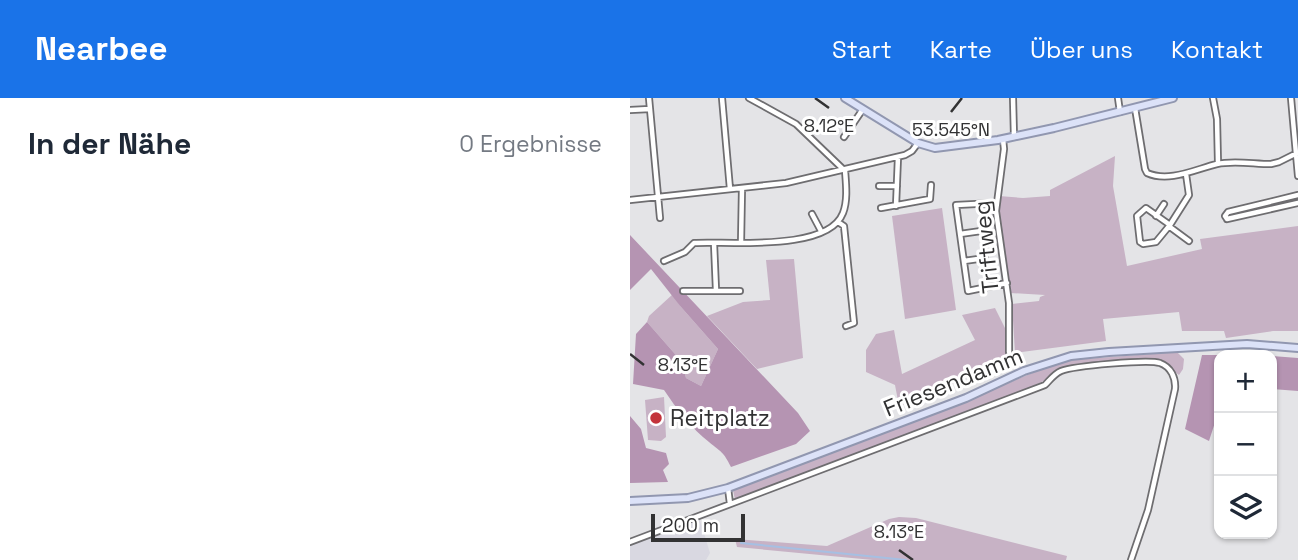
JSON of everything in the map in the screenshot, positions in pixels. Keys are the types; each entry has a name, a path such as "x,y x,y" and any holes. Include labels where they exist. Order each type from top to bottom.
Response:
{"main road":[{"path":"845,98 930,148 1014,137 1121,113 1173,98"},
{"name":"Friesendamm","path":"630,501 688,498 728,488 966,398 1024,371 1071,356 1247,344 1298,348"}],"street":[{"path":"649,98 660,218"},
{"path":"722,98 730,189"},
{"path":"664,261 685,252 694,243 741,243 800,238 821,232 838,222 846,195 845,170 796,124 749,98"},
{"path":"1013,98 1014,137"},
{"path":"1118,98 1121,113"},
{"path":"1213,98 1217,120 1218,164"},
{"path":"1291,98 1297,137 1298,176"},
{"path":"1135,108 1147,173 1153,176 1186,174 1218,164 1271,164 1297,153"},
{"path":"630,110 650,109"},
{"path":"844,137 863,109"},
{"name":"Triftweg","path":"1003,139 996,203 1007,283 1009,352"},
{"path":"630,200 786,183 898,157 912,151 918,143"},
{"path":"896,206 898,157"},
{"path":"1186,174 1189,195 1170,226 1160,240 1141,244 1137,216 1146,208 1170,226 1189,241"},
{"path":"881,208 930,199 931,185"},
{"path":"879,186 897,186"},
{"path":"741,243 742,188"},
{"path":"1298,195 1228,212 1225,216 1230,219 1298,202"},
{"path":"996,203 956,205 968,291 1007,283"},
{"path":"1156,216 1164,204"},
{"path":"812,214 821,232"},
{"path":"838,222 844,226 854,323 846,326"},
{"path":"960,234 981,231"},
{"path":"714,243 716,290"},
{"path":"964,261 985,258"},
{"path":"683,291 740,291"},
{"path":"630,542 1045,385 1060,371 1086,366 1159,363 1172,373 1175,389 1148,510 1131,560"},
{"path":"728,488 730,504"}],"shaded area":[{"path":"1115,156 1113,186 1127,266 1202,249 1200,239 1298,226 1298,331 1273,331 1226,338 1224,331 1182,331 1179,312 1103,319 1106,341 1015,353 1012,304 1039,301 1040,297 1045,295 1010,293 997,205 999,196 1050,196 1050,190"},
{"path":"942,208 956,310 905,319 892,216"},
{"path":"630,235 798,413 810,431 796,444 731,467 722,453 690,425 664,390 633,384 636,334 647,322 682,362 686,378 701,386 718,349 651,269 630,290"},
{"path":"794,259 803,358 757,369 707,316 743,302 770,300 766,260"},
{"path":"673,294 718,349 701,386 686,378 682,362 647,322 649,316"},
{"path":"995,308 1006,330 1006,358 933,394 899,406 895,385 866,372 866,350 876,334 894,330 902,374 975,340 962,315"},
{"path":"1177,352 1184,359 1179,375 1153,359 1070,366 1022,391 735,500 733,490 939,412 1049,366 1071,360"},
{"path":"1202,355 1214,355 1214,426 1209,441 1185,429"},
{"path":"1277,356 1298,358 1298,391 1277,389"},
{"name":"Reitplatz","path":"664,397 666,437 661,441 648,440 645,400"},
{"path":"630,416 641,429 646,448 666,453 669,464 663,470 668,482 630,483"},
{"path":"699,517 710,553 706,560 630,560 630,545"},
{"path":"899,517 916,518 1067,556 1066,560 873,560 737,547 735,539 827,546"}],"waterway":[{"path":"741,543 906,560"}],"place":[{"name":"Reitplatz","path":"656,418"}]}
